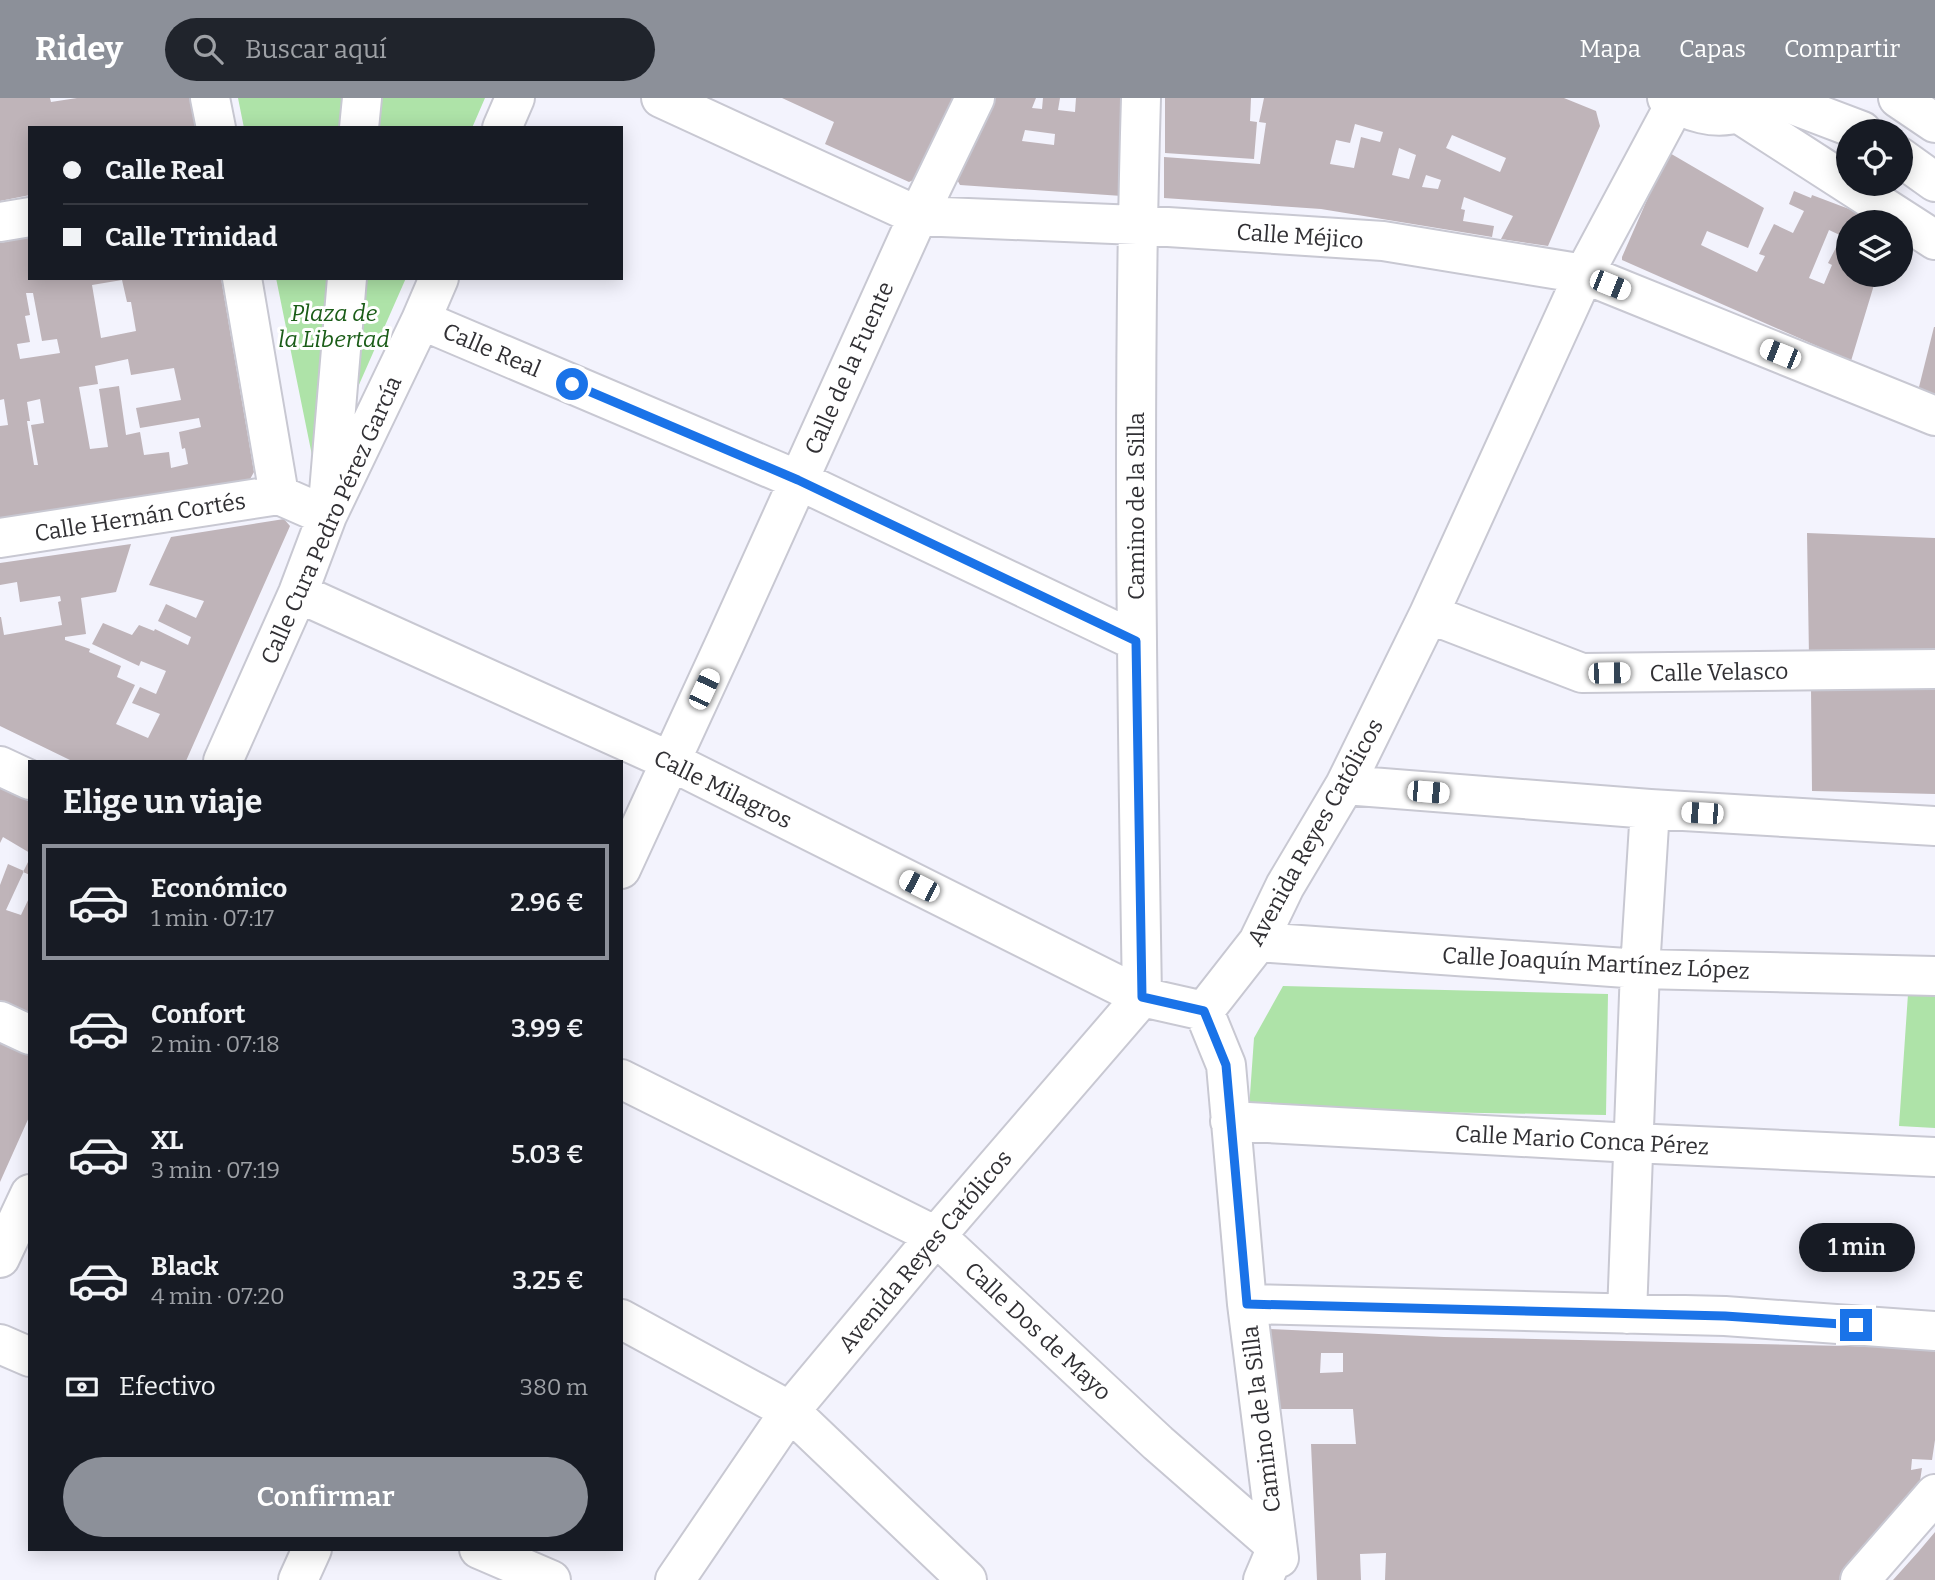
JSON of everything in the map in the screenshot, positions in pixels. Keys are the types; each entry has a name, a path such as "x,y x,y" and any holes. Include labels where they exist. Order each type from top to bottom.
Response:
{"street":[{"path":"210,98 216,126"},
{"path":"359,126 362,98"},
{"path":"503,126 515,98"},
{"name":"Calle Méjico","path":"661,98 918,216 1137,225 1382,241 1584,274 1935,416"},
{"name":"Calle de la Fuente","path":"623,865 918,216 975,98"},
{"name":"Camino de la Silla","path":"1141,98 1137,225 1136,641 1142,997"},
{"path":"1898,98 1935,123"},
{"path":"1671,101 1695,112 1716,116 1761,103 1836,124"},
{"name":"Avenida Reyes Católicos","path":"1204,1011 1258,942 1285,886 1345,785 1429,614 1584,274 1671,101"},
{"path":"1761,103 1935,240"},
{"path":"1913,166 1935,182"},
{"path":"0,222 28,217"},
{"path":"242,280 279,495 327,516 347,280"},
{"name":"Calle Cura Pedro Pérez García","path":"223,760 298,593 327,516 438,280"},
{"name":"Calle Real","path":"421,320 798,480 1136,641"},
{"name":"Calle Hernán Cortés","path":"0,538 279,495"},
{"name":"Calle Milagros","path":"298,593 670,761 1142,997"},
{"name":"Calle Velasco","path":"1429,614 1582,673 1935,669"},
{"path":"0,766 28,779"},
{"path":"1345,785 1650,809 1935,826"},
{"path":"1627,1314 1640,968 1650,809"},
{"name":"Calle Joaquín Martínez López","path":"1258,942 1640,968 1935,976"},
{"path":"1142,997 1204,1011"},
{"name":"Avenida Reyes Católicos","path":"675,1580 790,1411 936,1236 1142,997"},
{"name":"Camino de la Silla","path":"1204,1011 1226,1065 1247,1304 1275,1569"},
{"path":"0,1021 28,1034"},
{"name":"Calle Dos de Mayo","path":"623,1080 936,1236 1158,1443 1275,1569"},
{"name":"Calle Mario Conca Pérez","path":"1230,1121 1935,1157"},
{"path":"0,1258 28,1198"},
{"path":"1247,1304 1725,1316 1935,1331"},
{"path":"623,1320 790,1411 967,1580"},
{"path":"0,1344 28,1356"},
{"path":"1860,1580 1935,1494"},
{"path":"298,1580 311,1551"},
{"path":"484,1551 551,1580"}],"green space":[{"path":"238,98 485,98 473,126 244,126"},
{"name":"Plaza de la Libertad","path":"276,280 405,280 317,480"},
{"path":"1283,986 1608,994 1606,1115 1249,1109 1254,1038"},
{"path":"1908,994 1935,996 1935,1128 1899,1126"}],"building":[{"path":"0,98 50,98 51,102 77,98 191,98 196,126 28,126 28,195 0,201"},
{"path":"782,98 955,98 920,177 909,182 825,144 834,122"},
{"path":"990,98 1036,98 1032,108 1042,109 1043,98 1060,98 1058,110 1075,112 1076,98 1122,98 1122,196 960,185 955,176","holes":["1025,130 1055,134 1054,145 1022,141"]},
{"path":"1165,98 1251,98 1250,121 1257,122 1254,159 1165,153"},
{"path":"1264,98 1564,98 1596,111 1600,126 1548,246 1501,239 1513,216 1464,197 1461,209 1465,210 1463,221 1494,226 1492,237 1321,209 1164,198 1164,157 1260,164 1266,123 1259,122","holes":["1355,124 1383,132 1380,142 1361,137 1354,168 1330,164 1336,140 1350,143","1452,135 1506,158 1500,172 1446,148","1399,148 1416,155 1409,179 1392,175","1426,175 1441,180 1438,189 1422,187"]},
{"path":"1668,152 1764,208 1748,248 1707,231 1701,245 1757,272 1765,256 1759,254 1774,224 1793,233 1804,211 1789,204 1794,191 1811,198 1812,195 1852,210 1836,210 1836,233 1829,230 1809,278 1824,284 1832,265 1828,263 1836,248 1836,287 1873,287 1851,361 1622,260"},
{"path":"28,237 28,280 122,280 221,280 254,472 249,481 0,521 0,426 8,425 4,399 0,400 0,243","holes":["122,280 127,302 131,302 136,331 101,338 92,285","26,293 33,293 42,341 57,339 60,353 20,359 17,344 30,342 25,316 30,315","128,359 131,375 174,368 181,400 136,408 140,428 199,418 201,427 179,432 188,464 171,468 169,452 144,455 140,432 126,435 119,386 99,389 108,447 90,449 79,387 98,384 95,366","40,399 44,423 31,425 38,465 34,465 27,402"]},
{"path":"1935,327 1935,399 1918,391"},
{"path":"284,519 290,526 186,760 70,760 0,726 0,617 4,635 62,625 58,602 61,601 60,596 20,602 17,582 0,585 0,563 131,544 116,592 81,598 86,634 65,637 65,640 90,649 89,652 121,666 117,677 135,685 116,724 148,738 160,714 132,703 140,687 156,694 166,671 141,661 139,666 92,644 103,623 132,635 139,625 154,631 155,629 188,645 191,637 158,621 166,604 196,618 204,601 149,585 171,537"},
{"path":"1807,533 1935,538 1935,656 1809,657"},
{"path":"1811,688 1935,688 1935,794 1812,791"},
{"path":"0,786 28,801 28,852 3,837 0,843"},
{"path":"8,864 24,871 6,910 21,915 28,900 28,1012 0,1000 0,885"},
{"path":"0,1041 28,1053 28,1119 0,1182"},
{"path":"1269,1329 1444,1337 1935,1348 1935,1440 1932,1460 1912,1459 1911,1470 1922,1468 1920,1481 1929,1482 1848,1580 1385,1580 1386,1553 1360,1554 1361,1580 1317,1580 1311,1444 1356,1444 1353,1409 1279,1409","holes":["1321,1353 1343,1353 1343,1372 1320,1373"]},
{"path":"1935,1532 1935,1580 1893,1580 1919,1551"}],"route":[{"path":"572,384 798,480 1136,641 1142,997 1204,1011 1226,1065 1247,1304 1725,1316 1856,1325"}]}
